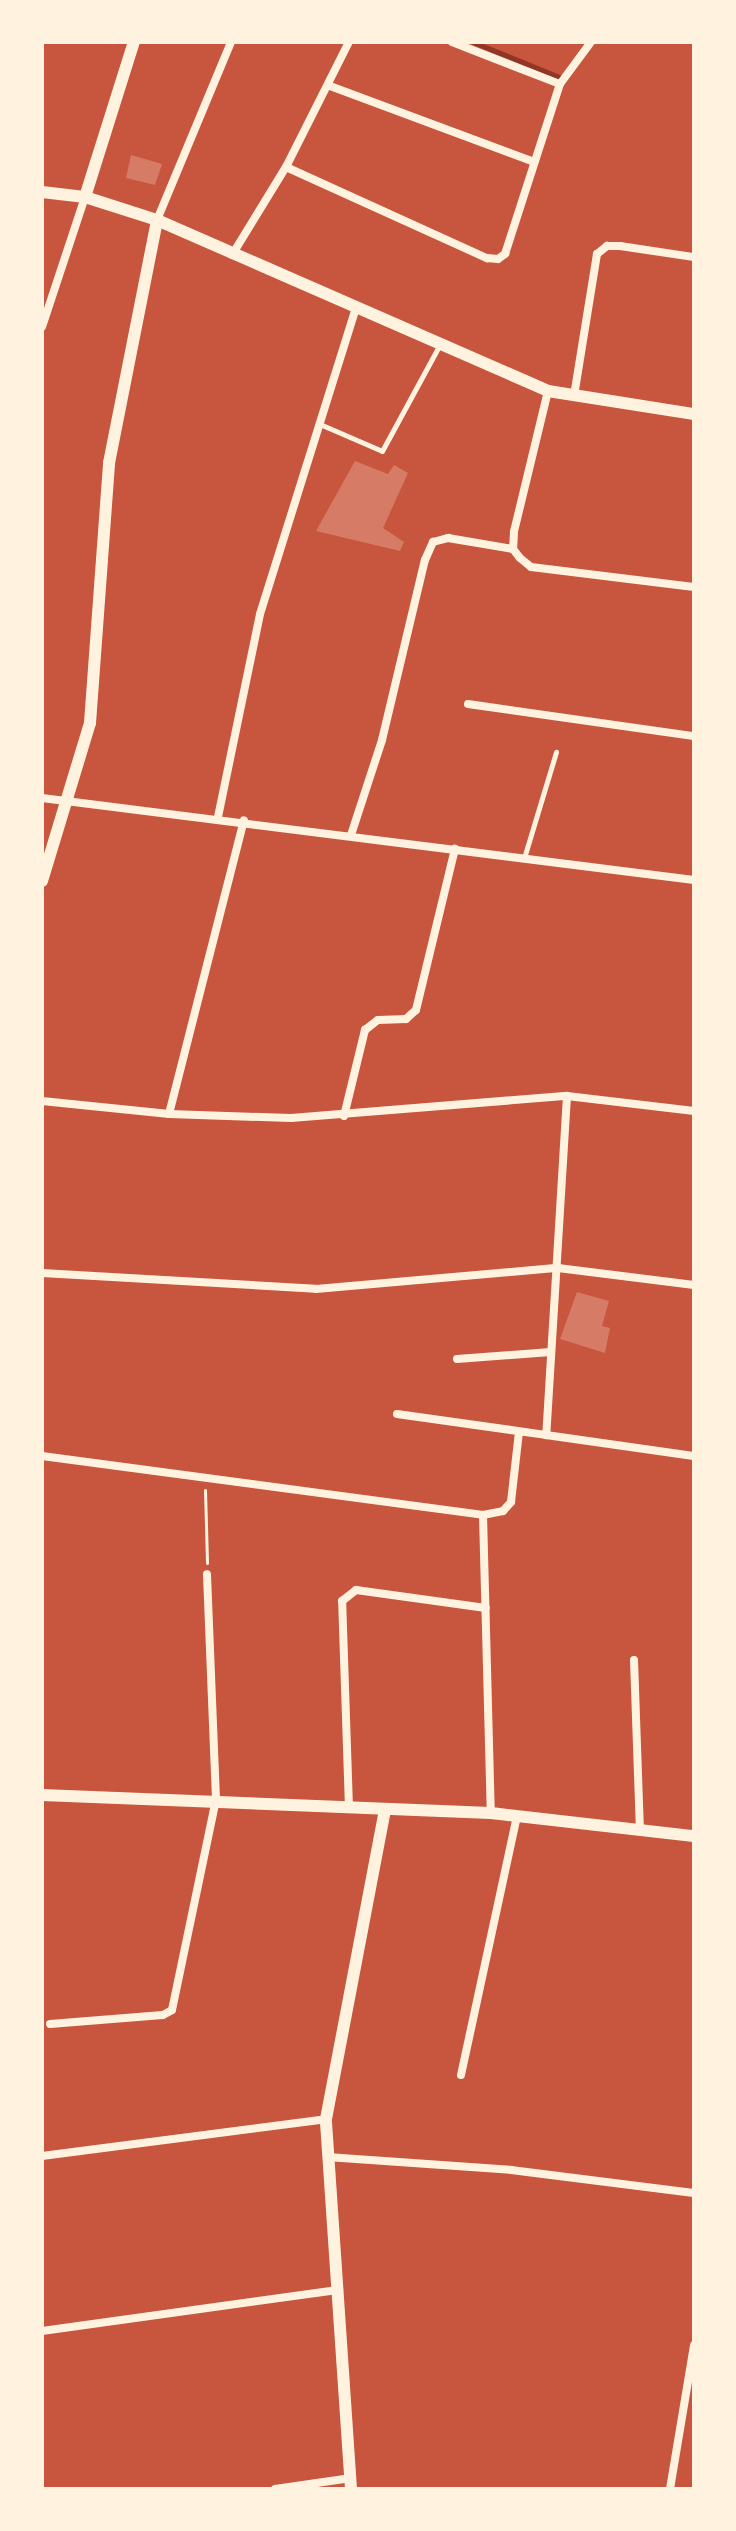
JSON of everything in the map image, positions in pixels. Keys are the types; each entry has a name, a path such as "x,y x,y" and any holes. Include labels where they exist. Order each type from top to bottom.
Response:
{"street":[{"path":"42,322 134,42"},
{"path":"42,881 70,801 90,723 109,463 157,220 231,42"},
{"path":"232,256 286,167 330,86 349,42"},
{"path":"452,42 560,84"},
{"path":"286,167 487,258 498,259 505,254 560,84 591,42"},
{"path":"330,86 534,162"},
{"path":"42,192 85,197 157,220 232,256 548,391 694,414"},
{"path":"574,396 597,254 607,246 620,246 694,257"},
{"path":"218,817 260,614 322,425 356,308"},
{"path":"513,549 548,391"},
{"path":"351,835 382,740 433,542 448,538 513,549 531,567 694,587"},
{"path":"468,704 694,736"},
{"path":"42,798 244,820 693,878"},
{"path":"169,1114 244,820"},
{"path":"344,1116 365,1030 378,1020 406,1019 416,1010 455,849"},
{"path":"42,1101 169,1114 344,1116 567,1096 694,1111"},
{"path":"546,1435 567,1096"},
{"path":"42,1273 316,1289 558,1268 694,1285"},
{"path":"457,1359 551,1352"},
{"path":"397,1414 694,1456"},
{"path":"42,1456 205,1475 483,1515 503,1511 511,1502 519,1432"},
{"path":"483,1515 491,1813"},
{"path":"50,2024 163,2015 172,2010 216,1799 207,1574"},
{"path":"349,1808 342,1601 356,1590 486,1608"},
{"path":"634,1660 640,1830"},
{"path":"42,1795 216,1799 385,1811 491,1813 694,1836"},
{"path":"275,2489 351,2484 339,2290 326,2157 326,2119 385,1811"},
{"path":"461,2075 517,1816"},
{"path":"42,2156 326,2119"},
{"path":"326,2157 511,2170 694,2193"},
{"path":"42,2331 339,2290"},
{"path":"670,2489 694,2345"}],"lane":[{"path":"322,425 382,451 440,343"},
{"path":"524,858 556,752"}],"path":[{"path":"205,1475 207,1574"}],"building":[{"path":"131,155 162,164 155,185 126,178"},
{"path":"355,461 388,474 394,465 408,473 383,528 404,542 400,551 316,531"},
{"path":"577,1292 609,1301 602,1326 610,1328 605,1353 560,1339"}],"waterway":[{"path":"473,42 559,77"}]}
